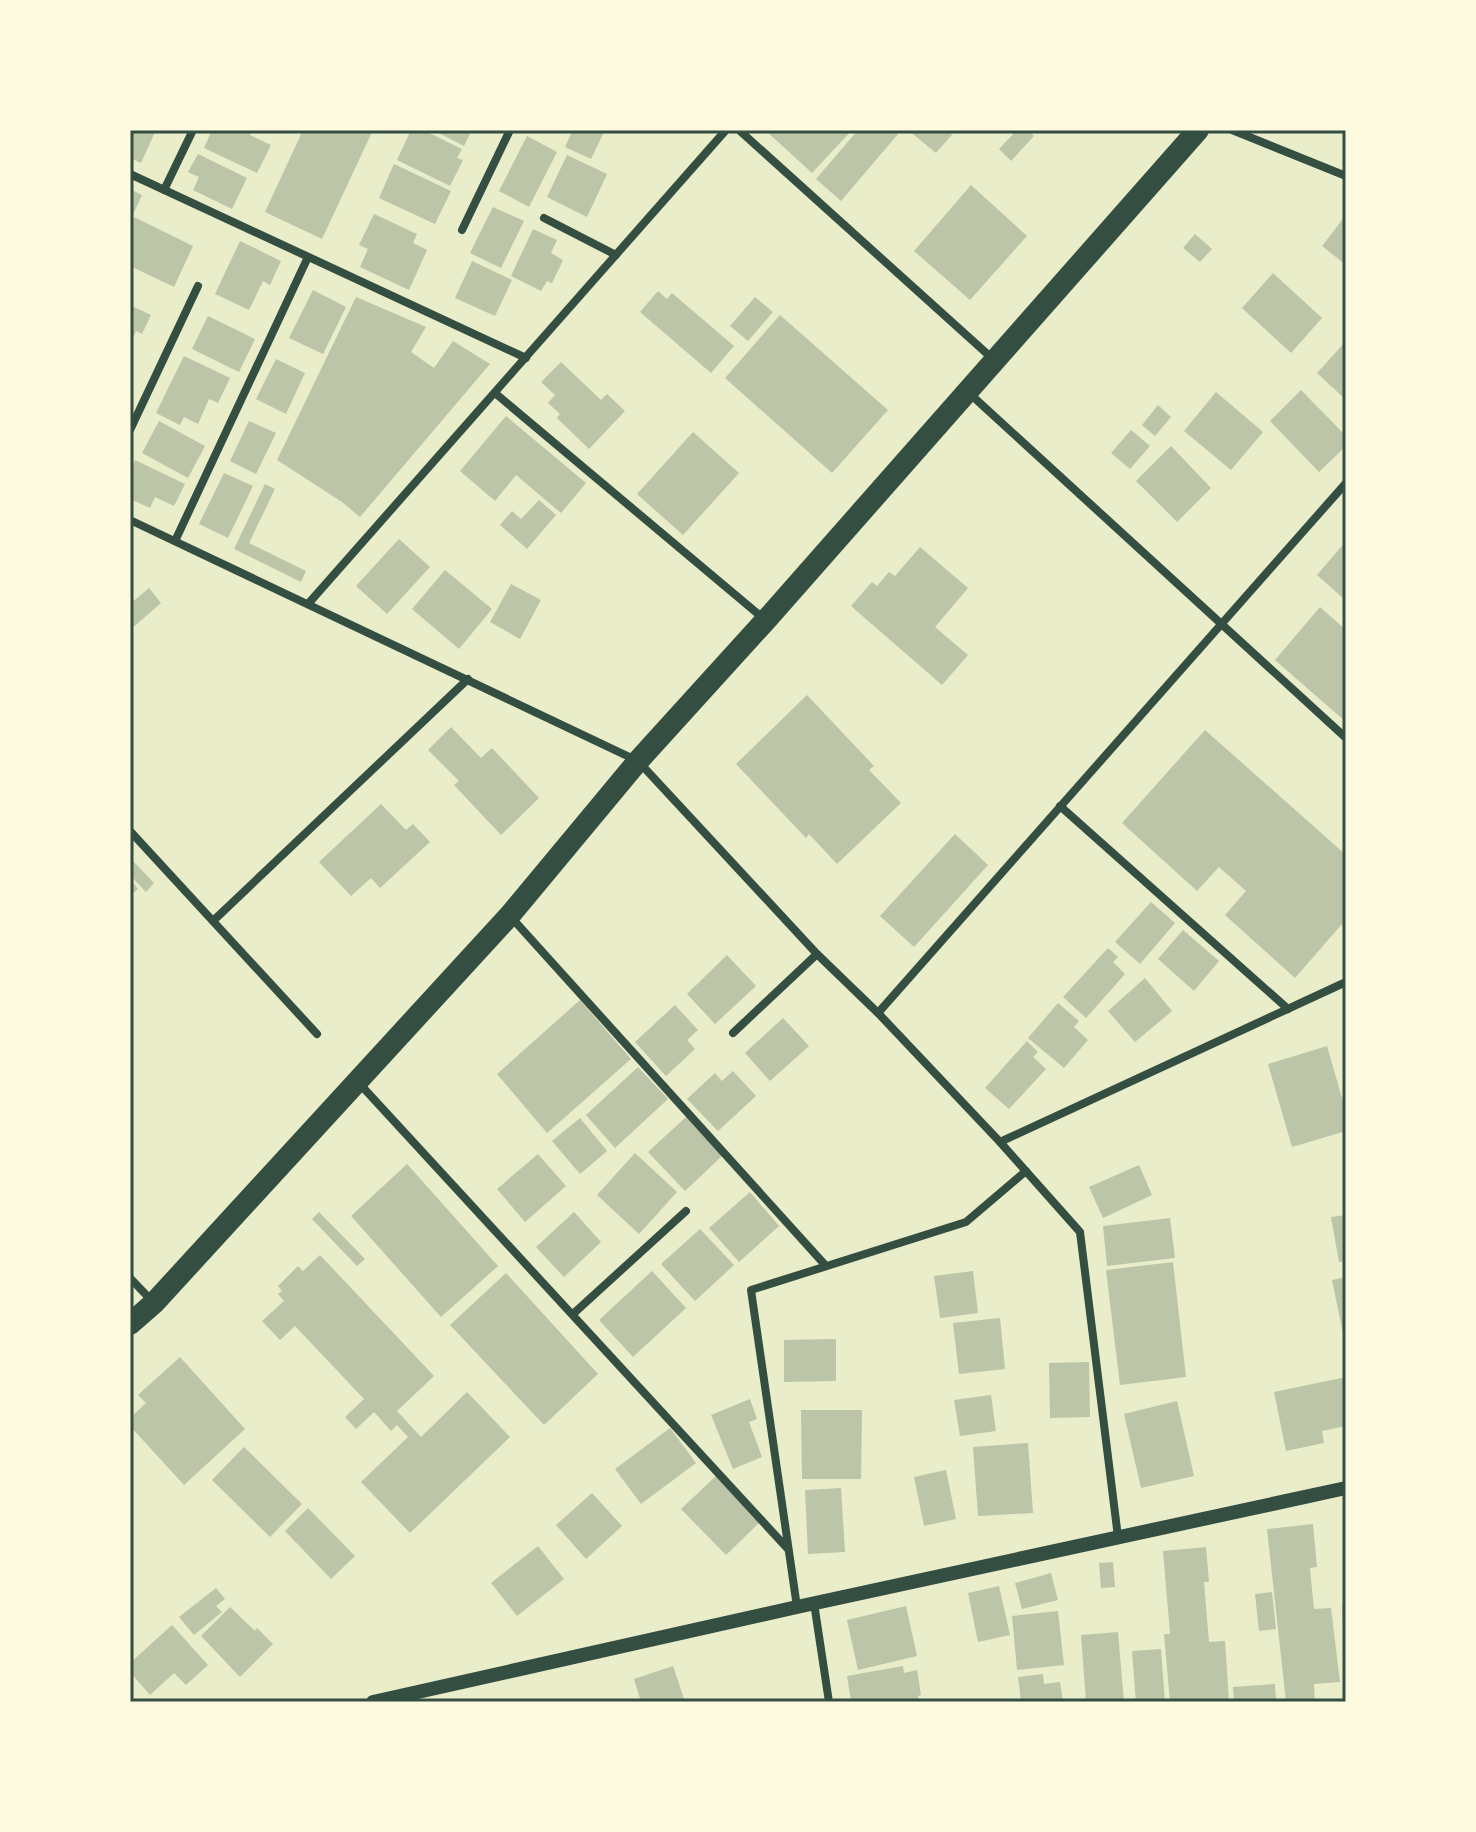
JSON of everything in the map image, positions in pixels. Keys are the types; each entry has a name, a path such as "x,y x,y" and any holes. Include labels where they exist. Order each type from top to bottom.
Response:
{"highway":[{"path":"130,1324 154,1303 510,915 638,761 1198,130"}],"street":[{"path":"164,190 193,130"},
{"path":"462,230 510,130"},
{"path":"308,604 726,130"},
{"path":"739,130 995,361"},
{"path":"1232,130 1346,176"},
{"path":"130,174 526,358"},
{"path":"544,218 616,255"},
{"path":"175,541 308,257"},
{"path":"130,430 198,286"},
{"path":"968,392 1346,738"},
{"path":"495,393 766,620"},
{"path":"878,1013 1346,483"},
{"path":"130,520 638,761 817,954 878,1013 1000,1142 1080,1232 1118,1537"},
{"path":"213,921 468,679"},
{"path":"1060,806 1288,1009"},
{"path":"130,831 317,1034"},
{"path":"510,915 826,1266"},
{"path":"733,1033 817,954"},
{"path":"1000,1142 1346,982"},
{"path":"358,1082 788,1549"},
{"path":"797,1607 751,1290 966,1222 1026,1171"},
{"path":"573,1314 686,1211"},
{"path":"130,1278 154,1303"},
{"path":"373,1702 1346,1488"},
{"path":"814,1603 829,1702"}],"building":[{"path":"130,130 156,130 141,163 130,158"},
{"path":"212,130 252,130 250,135 271,145 257,173 204,148"},
{"path":"303,130 373,130 322,239 265,212"},
{"path":"411,130 423,130 462,149 457,158 463,160 450,186 397,160"},
{"path":"433,130 472,130 464,146"},
{"path":"573,130 605,130 591,159 565,147"},
{"path":"765,130 852,130 812,173"},
{"path":"858,130 894,130 898,134 841,201 816,179"},
{"path":"908,130 956,130 936,153"},
{"path":"1017,130 1028,130 1034,136 1011,161 999,149"},
{"path":"527,136 557,152 529,207 499,191"},
{"path":"198,154 247,178 232,209 193,190 199,177 188,172"},
{"path":"567,155 607,174 587,217 547,197"},
{"path":"394,164 451,191 435,224 379,198"},
{"path":"971,185 1027,236 970,300 914,251"},
{"path":"130,189 142,195 130,221"},
{"path":"493,207 524,221 501,268 470,253"},
{"path":"374,214 417,234 413,243 427,250 409,290 360,267 368,249 359,245"},
{"path":"1346,215 1346,265 1322,246"},
{"path":"134,217 193,246 174,287 130,266 130,226"},
{"path":"533,229 557,240 551,253 563,260 552,283 547,281 541,291 511,276"},
{"path":"1195,234 1212,249 1200,262 1183,248"},
{"path":"240,241 281,261 270,285 263,281 249,310 215,294"},
{"path":"472,261 512,280 495,316 455,298"},
{"path":"1273,273 1322,318 1291,353 1242,308"},
{"path":"313,290 346,307 323,354 289,338"},
{"path":"658,291 667,299 672,293 734,346 711,373 640,312"},
{"path":"356,297 426,327 411,352 434,368 453,341 490,364 360,517 277,460"},
{"path":"755,297 773,312 748,341 730,326"},
{"path":"130,305 151,315 142,334 136,331 130,345"},
{"path":"780,315 888,410 832,473 725,378"},
{"path":"208,316 255,339 239,372 192,349"},
{"path":"1346,341 1346,400 1317,373"},
{"path":"184,356 230,378 218,403 209,399 198,424 184,417 180,425 156,413"},
{"path":"276,359 305,373 286,414 256,399"},
{"path":"561,362 601,400 607,394 625,411 589,449 557,418 560,414 548,403 555,395 541,382"},
{"path":"1301,390 1346,436 1346,446 1319,472 1270,421"},
{"path":"1216,392 1263,432 1231,470 1184,431"},
{"path":"1158,405 1171,417 1155,436 1142,425"},
{"path":"506,416 586,483 561,513 516,475 495,501 460,471"},
{"path":"159,421 205,446 188,478 142,453"},
{"path":"249,421 276,433 256,474 230,461"},
{"path":"1131,430 1150,446 1130,469 1111,453"},
{"path":"693,432 739,473 683,535 637,494"},
{"path":"1171,446 1211,488 1177,522 1136,481"},
{"path":"135,460 185,484 174,506 155,497 150,508 130,499 130,470"},
{"path":"224,473 253,486 228,538 199,524"},
{"path":"265,484 275,489 249,543 306,571 301,582 234,549"},
{"path":"539,500 556,515 527,549 500,525 512,511 521,519"},
{"path":"399,539 430,567 387,614 356,586"},
{"path":"1346,541 1346,596 1344,599 1317,575"},
{"path":"920,547 968,588 935,627 968,655 942,685 851,606 872,582 877,586 889,572 895,576"},
{"path":"445,570 492,609 459,649 412,609"},
{"path":"511,584 541,600 520,639 490,622"},
{"path":"149,588 161,603 130,630 130,604"},
{"path":"1320,607 1346,630 1346,722 1275,660"},
{"path":"807,695 874,766 869,770 901,803 837,864 809,834 806,838 736,764"},
{"path":"451,727 481,758 492,748 539,798 501,835 454,785 459,781 428,750"},
{"path":"1205,730 1346,855 1346,927 1342,924 1295,978 1225,915 1246,891 1219,867 1197,891 1122,823"},
{"path":"381,804 406,830 413,824 430,842 380,888 371,878 351,896 319,862"},
{"path":"955,834 988,865 914,947 880,916"},
{"path":"133,861 154,883 146,892 130,875"},
{"path":"130,879 138,889 130,896"},
{"path":"1151,902 1175,923 1140,964 1115,942"},
{"path":"1183,930 1219,961 1194,991 1158,959"},
{"path":"1108,948 1118,957 1113,962 1125,974 1086,1018 1063,997"},
{"path":"727,955 756,986 715,1024 687,994"},
{"path":"1145,978 1172,1011 1135,1042 1108,1011"},
{"path":"580,1000 631,1059 547,1133 497,1074"},
{"path":"1058,1003 1079,1021 1074,1027 1088,1040 1064,1068 1028,1038"},
{"path":"675,1005 698,1030 687,1040 695,1049 666,1076 635,1042"},
{"path":"783,1018 809,1046 770,1081 745,1053"},
{"path":"1027,1041 1038,1052 1033,1057 1046,1069 1009,1109 985,1088"},
{"path":"1327,1046 1346,1112 1346,1131 1292,1147 1268,1064"},
{"path":"638,1067 668,1099 615,1148 586,1115"},
{"path":"733,1071 756,1096 718,1131 687,1099 715,1073 722,1081"},
{"path":"686,1117 722,1156 685,1191 648,1152"},
{"path":"580,1118 607,1151 580,1174 552,1141"},
{"path":"635,1153 677,1192 639,1234 597,1195"},
{"path":"538,1154 566,1186 525,1222 497,1189"},
{"path":"407,1164 498,1266 441,1317 351,1216"},
{"path":"1139,1165 1152,1195 1103,1218 1089,1187"},
{"path":"750,1192 779,1226 739,1262 709,1228"},
{"path":"319,1212 365,1259 357,1266 312,1219"},
{"path":"574,1212 601,1242 564,1277 536,1247"},
{"path":"1346,1215 1346,1261 1339,1262 1331,1217"},
{"path":"1170,1218 1175,1258 1107,1266 1103,1226"},
{"path":"700,1229 734,1265 695,1301 661,1264"},
{"path":"320,1255 434,1376 397,1411 421,1437 467,1392 510,1437 410,1533 361,1482 408,1437 397,1425 391,1431 374,1412 356,1429 345,1417 364,1399 295,1326 280,1340 262,1321 284,1301 278,1294 282,1291 278,1286 298,1266 303,1271"},
{"path":"1173,1262 1186,1377 1120,1385 1106,1270"},
{"path":"652,1271 686,1308 633,1357 599,1320"},
{"path":"973,1271 978,1313 940,1318 934,1276"},
{"path":"506,1273 598,1374 544,1425 450,1325"},
{"path":"1346,1277 1346,1342 1345,1343 1332,1280"},
{"path":"1000,1318 1005,1369 959,1374 953,1323"},
{"path":"836,1339 836,1381 784,1382 784,1340"},
{"path":"180,1357 245,1429 184,1485 130,1426 130,1418 146,1403 138,1395"},
{"path":"1089,1362 1090,1417 1050,1418 1049,1363"},
{"path":"1346,1377 1346,1426 1322,1431 1324,1443 1286,1451 1274,1392"},
{"path":"991,1395 996,1431 960,1436 954,1400"},
{"path":"750,1399 757,1419 749,1422 762,1457 733,1469 711,1415"},
{"path":"1177,1401 1194,1476 1141,1488 1124,1414"},
{"path":"801,1410 862,1410 861,1479 802,1479"},
{"path":"670,1428 696,1463 641,1504 615,1469"},
{"path":"1028,1443 1033,1513 978,1516 973,1447"},
{"path":"244,1447 302,1504 270,1537 212,1480"},
{"path":"946,1470 956,1519 924,1526 914,1477"},
{"path":"716,1476 760,1522 726,1555 681,1509"},
{"path":"841,1488 845,1552 808,1554 805,1490"},
{"path":"592,1493 622,1526 586,1559 556,1525"},
{"path":"308,1508 355,1556 331,1579 285,1531"},
{"path":"1313,1524 1317,1567 1310,1568 1314,1609 1331,1608 1340,1682 1314,1684 1315,1702 1286,1702 1267,1529"},
{"path":"538,1546 564,1579 517,1616 491,1583"},
{"path":"1206,1547 1209,1582 1204,1582 1209,1642 1225,1641 1229,1702 1170,1702 1164,1634 1170,1634 1163,1551"},
{"path":"1113,1562 1115,1587 1101,1588 1099,1563"},
{"path":"1051,1573 1058,1600 1022,1609 1015,1583"},
{"path":"999,1586 1010,1635 978,1642 968,1593"},
{"path":"216,1588 225,1599 216,1606 222,1612 194,1635 179,1617"},
{"path":"1272,1592 1276,1629 1259,1631 1255,1594"},
{"path":"906,1606 917,1656 858,1670 847,1620"},
{"path":"1342,1606 1346,1606 1344,1647"},
{"path":"230,1607 273,1644 240,1677 201,1636"},
{"path":"1058,1611 1064,1665 1017,1670 1012,1616"},
{"path":"172,1625 208,1665 186,1685 174,1673 150,1695 130,1672 130,1663"},
{"path":"1118,1632 1124,1702 1086,1702 1081,1635"},
{"path":"1161,1649 1165,1702 1136,1702 1132,1651"},
{"path":"673,1666 685,1702 641,1702 634,1679"},
{"path":"903,1666 904,1673 917,1670 921,1695 918,1696 919,1702 851,1702 847,1676"},
{"path":"1043,1674 1044,1684 1060,1682 1063,1702 1021,1702 1018,1677"},
{"path":"1275,1684 1276,1702 1234,1702 1233,1687"}]}
